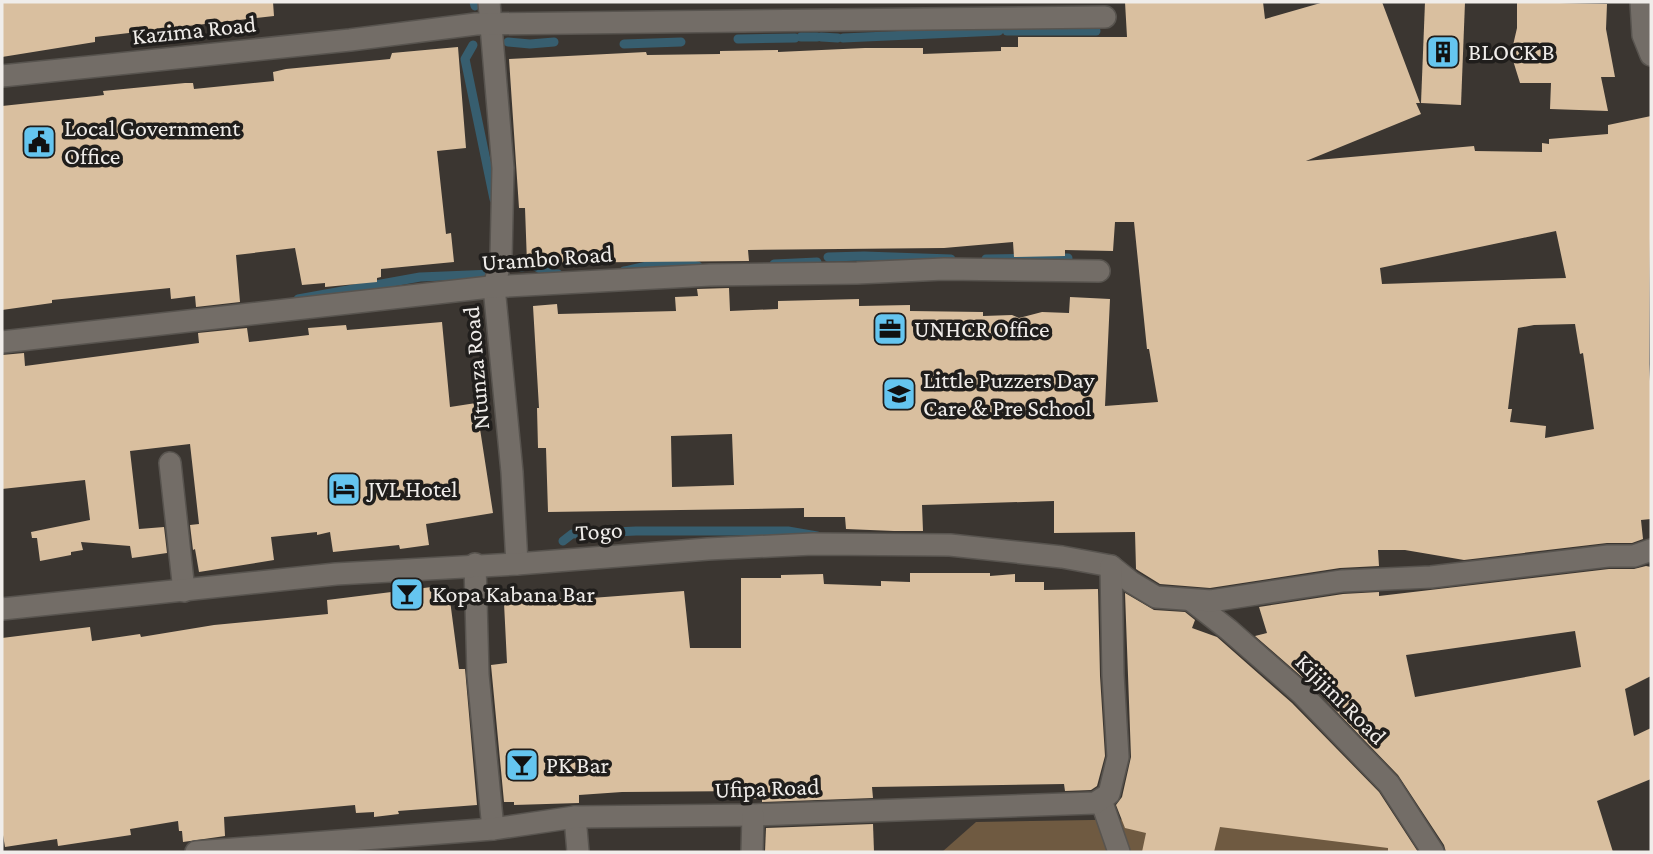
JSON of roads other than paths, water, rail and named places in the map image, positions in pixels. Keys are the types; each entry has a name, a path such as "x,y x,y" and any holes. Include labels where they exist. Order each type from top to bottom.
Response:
{"street":[{"name":"Ntunza Road","path":"489,2 503,168 500,259 494,287 512,472 517,564"},
{"path":"1641,2 1643,35 1651,55"},
{"name":"Kazima Road","path":"2,76 338,42 476,24 1105,16"},
{"name":"Urambo Road","path":"2,342 494,287 710,275 944,269 1099,271"},
{"path":"170,463 184,591"},
{"name":"Togo","path":"2,610 336,574 475,564 517,564 721,548 892,544 996,549 1111,566 1156,597 1192,601 1211,601 1342,581 1431,577 1608,556 1634,556 1651,551"},
{"path":"475,564 478,675 493,828"},
{"path":"1111,566 1118,757 1114,781 1109,793 1101,800 1119,852"},
{"name":"Kijijini Road","path":"1192,601 1229,629 1301,693 1389,784 1433,852"},
{"name":"Ufipa Road","path":"196,852 493,828 575,817 753,815 1095,803 1101,800"},
{"path":"752,852 753,815"},
{"path":"575,817 578,852"}],"waterway":[{"path":"474,2 475,6"},
{"path":"843,38 999,31"},
{"path":"1007,31 1096,31"},
{"path":"801,37 817,37"},
{"path":"821,37 838,38"},
{"path":"738,39 795,38"},
{"path":"508,42 554,42"},
{"path":"624,44 681,42"},
{"path":"473,45 465,59 494,199"},
{"path":"828,257 951,259"},
{"path":"986,259 1068,258"},
{"path":"774,264 817,262"},
{"path":"624,271 669,263 698,266"},
{"path":"521,267 529,266"},
{"path":"535,266 550,274 558,274"},
{"path":"298,299 420,277 493,274"},
{"path":"563,541 572,534 636,531 788,531 817,536"}],"place":[{"name":"BLOCK B","path":"1443,52"},
{"name":"Local Government Office","path":"39,142"},
{"name":"UNHCR Office","path":"890,329"},
{"name":"Little Puzzers Day Care & Pre School","path":"899,394"},
{"name":"JVL Hotel","path":"344,489"},
{"name":"Kopa Kabana Bar","path":"407,594"},
{"name":"PK Bar","path":"522,765"}]}
